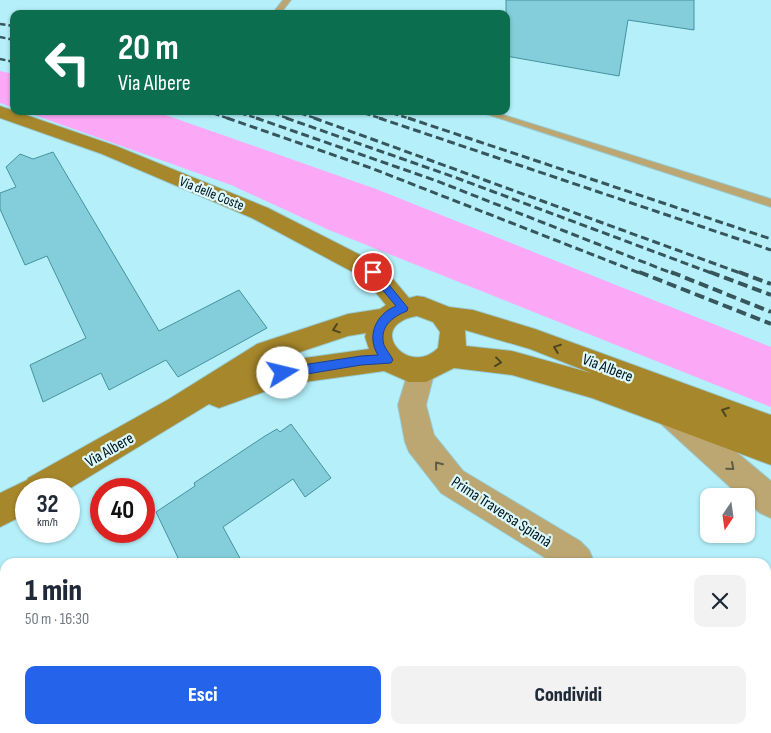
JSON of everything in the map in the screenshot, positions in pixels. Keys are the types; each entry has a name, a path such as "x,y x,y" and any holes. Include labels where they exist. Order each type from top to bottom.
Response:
{"street":[{"name":"Via delle Coste","path":"0,112 109,150 260,213 373,272 394,314"},
{"name":"Via Albere","path":"59,478 179,408 267,352 348,325 394,314 417,306 431,309 443,316 473,321 535,340 771,428"},
{"path":"388,360 379,346 378,332 394,314"},
{"path":"420,370 437,366 450,356 455,342 452,328 443,316"},
{"name":"Via Albere","path":"450,356 512,363 592,386 771,450"},
{"name":"Via Albere","path":"179,408 283,373 361,360 388,360 403,368 420,370"},
{"name":"Prima Traversa Spianà","path":"420,370 412,405 420,442 452,482 568,553 573,558"},
{"path":"668,412 771,502"},
{"path":"0,512 15,503"}],"lane":[{"path":"279,10 287,0"},
{"path":"494,115 771,203"}],"shaded area":[{"path":"0,71 10,73 10,107 0,103"},
{"path":"34,115 164,115 376,189 771,347 771,407 329,230 231,185"}],"building":[{"path":"506,0 694,0 694,30 628,20 619,76 510,57 510,10 506,10"},
{"path":"53,152 159,331 239,290 267,328 178,377 166,360 109,390 101,373 43,402 30,365 86,338 47,256 25,265 0,209 0,193 16,187 6,167 20,154 33,159"},
{"path":"291,424 331,478 305,497 293,479 223,527 240,558 178,558 156,512 195,486 194,483 265,436 277,429 280,432"}],"railway":[{"path":"0,24 10,25"},
{"path":"0,37 10,39"},
{"path":"0,59 10,61"},
{"path":"218,115 227,118"},
{"path":"246,115 260,119"},
{"path":"278,115 290,119"},
{"path":"306,115 318,119"},
{"path":"370,115 383,119"},
{"path":"398,115 411,119"},
{"path":"227,118 371,168 642,274"},
{"path":"256,118 437,181 674,274"},
{"path":"286,118 454,177 714,274"},
{"path":"314,118 743,274"},
{"path":"379,118 771,250"},
{"path":"411,119 771,239"},
{"path":"639,272 771,324"},
{"path":"671,272 771,312"},
{"path":"710,272 771,295"},
{"path":"739,272 771,284"}],"route":[{"path":"283,373 361,360 388,360 379,346 378,332 384,319 392,312 403,308 373,272"}]}
